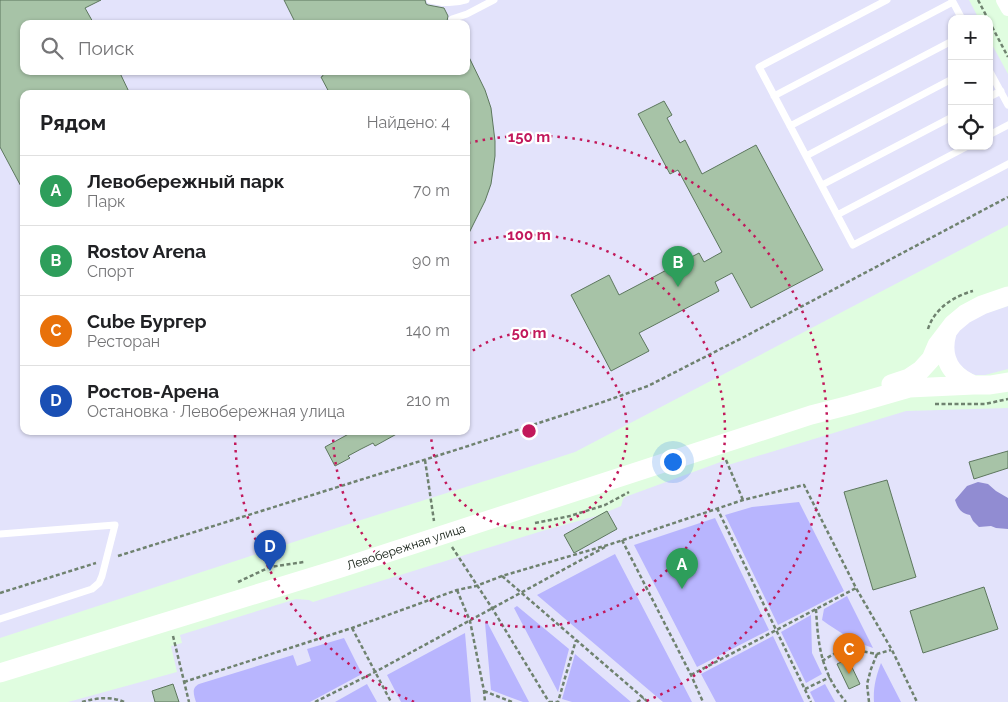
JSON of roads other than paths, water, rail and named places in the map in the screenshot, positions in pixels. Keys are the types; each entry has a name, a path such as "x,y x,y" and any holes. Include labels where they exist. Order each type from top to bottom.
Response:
{"main road":[{"name":"Левобережная улица","path":"811,415 847,399 909,378 921,370 931,359 937,345 953,324 965,314 982,305 1008,296"},
{"path":"948,332 945,341 945,351 951,369 957,376 974,385"},
{"name":"Левобережная улица","path":"0,673 341,568 811,415 909,388 990,385 1008,382"}],"street":[{"path":"1003,0 1008,9"}],"lane":[{"path":"430,0 441,3 466,0"},
{"path":"452,18 467,14 494,0"},
{"path":"888,0 759,67 853,245 1008,164"},
{"path":"774,96 953,1 960,15"},
{"path":"790,126 948,43"},
{"path":"993,77 1008,105"},
{"path":"806,156 948,81"},
{"path":"993,95 1001,91"},
{"path":"822,185 948,119"},
{"path":"993,133 1008,126"},
{"path":"837,215 960,150"},
{"path":"0,534 115,525 102,576 99,583 92,589 0,619"}],"place":[{"name":"Rostov Arena","path":"678,287"},
{"name":"Ростов-Арена","path":"270,571"},
{"name":"Левобережный парк","path":"682,589"},
{"name":"Cube Бургер","path":"849,674"}]}
